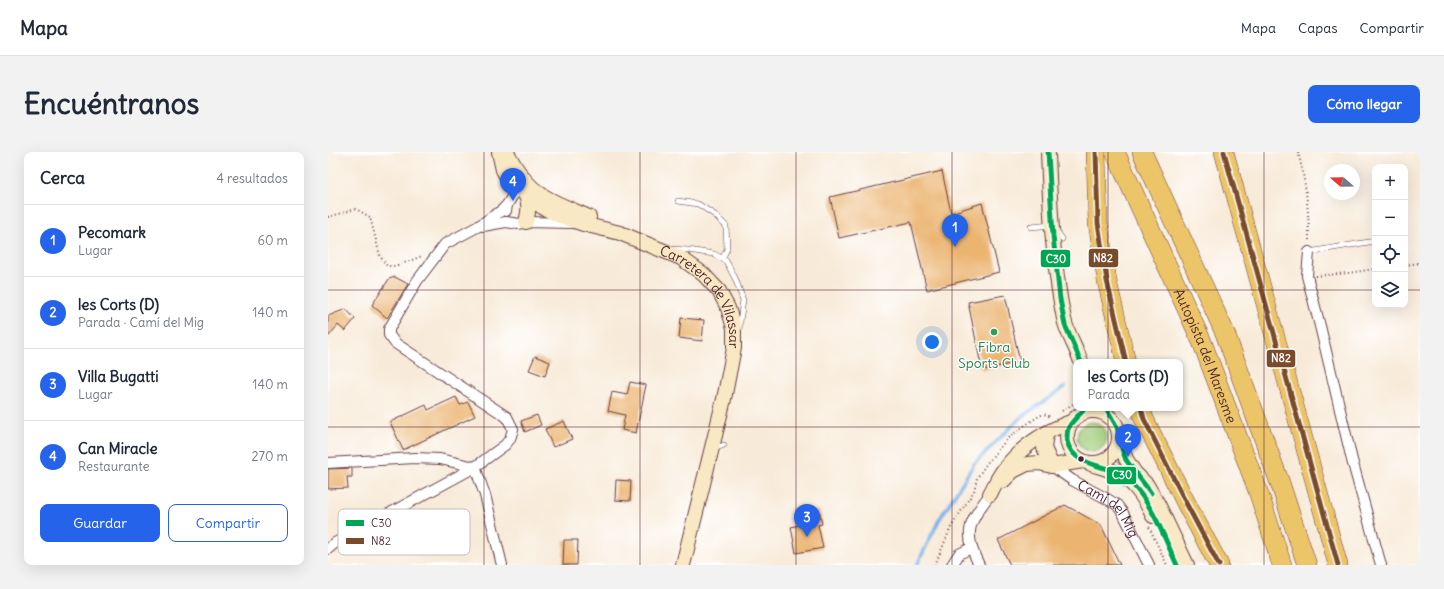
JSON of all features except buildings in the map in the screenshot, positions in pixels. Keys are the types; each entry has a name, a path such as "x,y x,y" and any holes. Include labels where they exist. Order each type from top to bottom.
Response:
{"highway":[{"path":"1096,152 1098,223 1107,281 1125,359"},
{"name":"Autopista del Maresme","path":"1115,152 1202,342 1258,491 1282,565"},
{"name":"Autopista del Maresme","path":"1142,152 1224,333 1280,483 1307,565"},
{"path":"1224,152 1338,565"},
{"path":"1142,411 1144,419 1186,503 1219,565"}],"street":[{"name":"Carretera de Vilassar","path":"499,152 503,170 516,199 542,207 560,216 585,220 681,258 703,274 719,291 728,308 734,328 734,348 717,448 683,565"},
{"path":"506,152 516,199"},
{"path":"506,152 513,165 541,194 585,220"},
{"path":"1048,152 1057,280 1065,321 1080,359"},
{"path":"1055,152 1062,239 1070,304 1089,359"},
{"path":"516,199 529,203 528,214 519,222"},
{"path":"516,199 506,212 508,219 519,222"},
{"path":"396,509 474,467 505,445 510,439 513,429 507,417 395,343 389,336 389,329 417,281 445,244 477,227 516,199"},
{"path":"477,227 506,222 585,220"},
{"path":"1309,252 1307,276 1352,460 1381,565"},
{"path":"979,565 972,548 969,527 973,518 990,494 1005,467 1022,451 1054,428 1080,414 1095,411 1104,414 1108,413 1117,427 1126,459 1135,473 1147,485 1158,504 1187,565"},
{"path":"1080,414 1069,427 1067,443 1077,458 1086,462"},
{"path":"1046,434 1044,448 1052,466"},
{"path":"990,494 1013,471 1027,464 1039,463 1052,466 1086,462 1098,463 1109,457 1116,449 1119,438"},
{"path":"328,463 415,458 440,459 474,467"},
{"name":"Camí del Mig","path":"1086,462 1121,475 1139,492 1150,508 1177,565"},
{"name":"Camí del Mig","path":"1052,466 1072,480 1117,505 1123,512 1149,565"},
{"path":"474,467 485,495 502,565"},
{"path":"952,565 959,554 972,548"}],"lane":[{"path":"678,201 698,204 715,215 726,226 727,249 722,259"},
{"path":"1031,227 1052,225 1062,239"},
{"path":"1309,252 1372,242"},
{"path":"656,248 688,250 714,254 726,261 736,278 743,300 741,319 734,348"}],"path":[{"path":"1298,152 1304,176 1309,214 1309,252"},
{"path":"328,217 356,209 370,217 380,256 387,266 398,266 416,258 440,251"},
{"path":"1408,265 1420,263"},
{"path":"1307,276 1372,269"}],"green space":[{"path":"1092,422 1103,426 1107,437 1103,448 1092,452 1081,448 1077,437 1081,426"}],"waterway":[{"path":"917,565 939,520 974,464 1020,418 1065,387"}],"transit line":[{"name":"C30","path":"1048,152 1053,236 1060,299 1065,325 1080,359"},
{"name":"N82","path":"1096,152 1098,223 1107,281 1125,359"},
{"name":"N82","path":"1224,152 1338,565"},
{"name":"C30","path":"1082,411 1071,423 1068,429 1067,441 1070,448 1079,458 1086,462 1116,472 1131,483 1152,511 1177,565"},
{"name":"C30","path":"1108,411 1117,427 1126,460 1151,493"},
{"name":"N82","path":"1142,411 1144,419 1186,503 1219,565"}],"place":[{"name":"Can Miracle","path":"513,201"},
{"name":"Pecomark","path":"955,247"},
{"name":"Fibra Sports Club","path":"994,332"},
{"name":"les Corts (D)","path":"1128,457"},
{"name":"Villa Bugatti","path":"807,537"}]}
